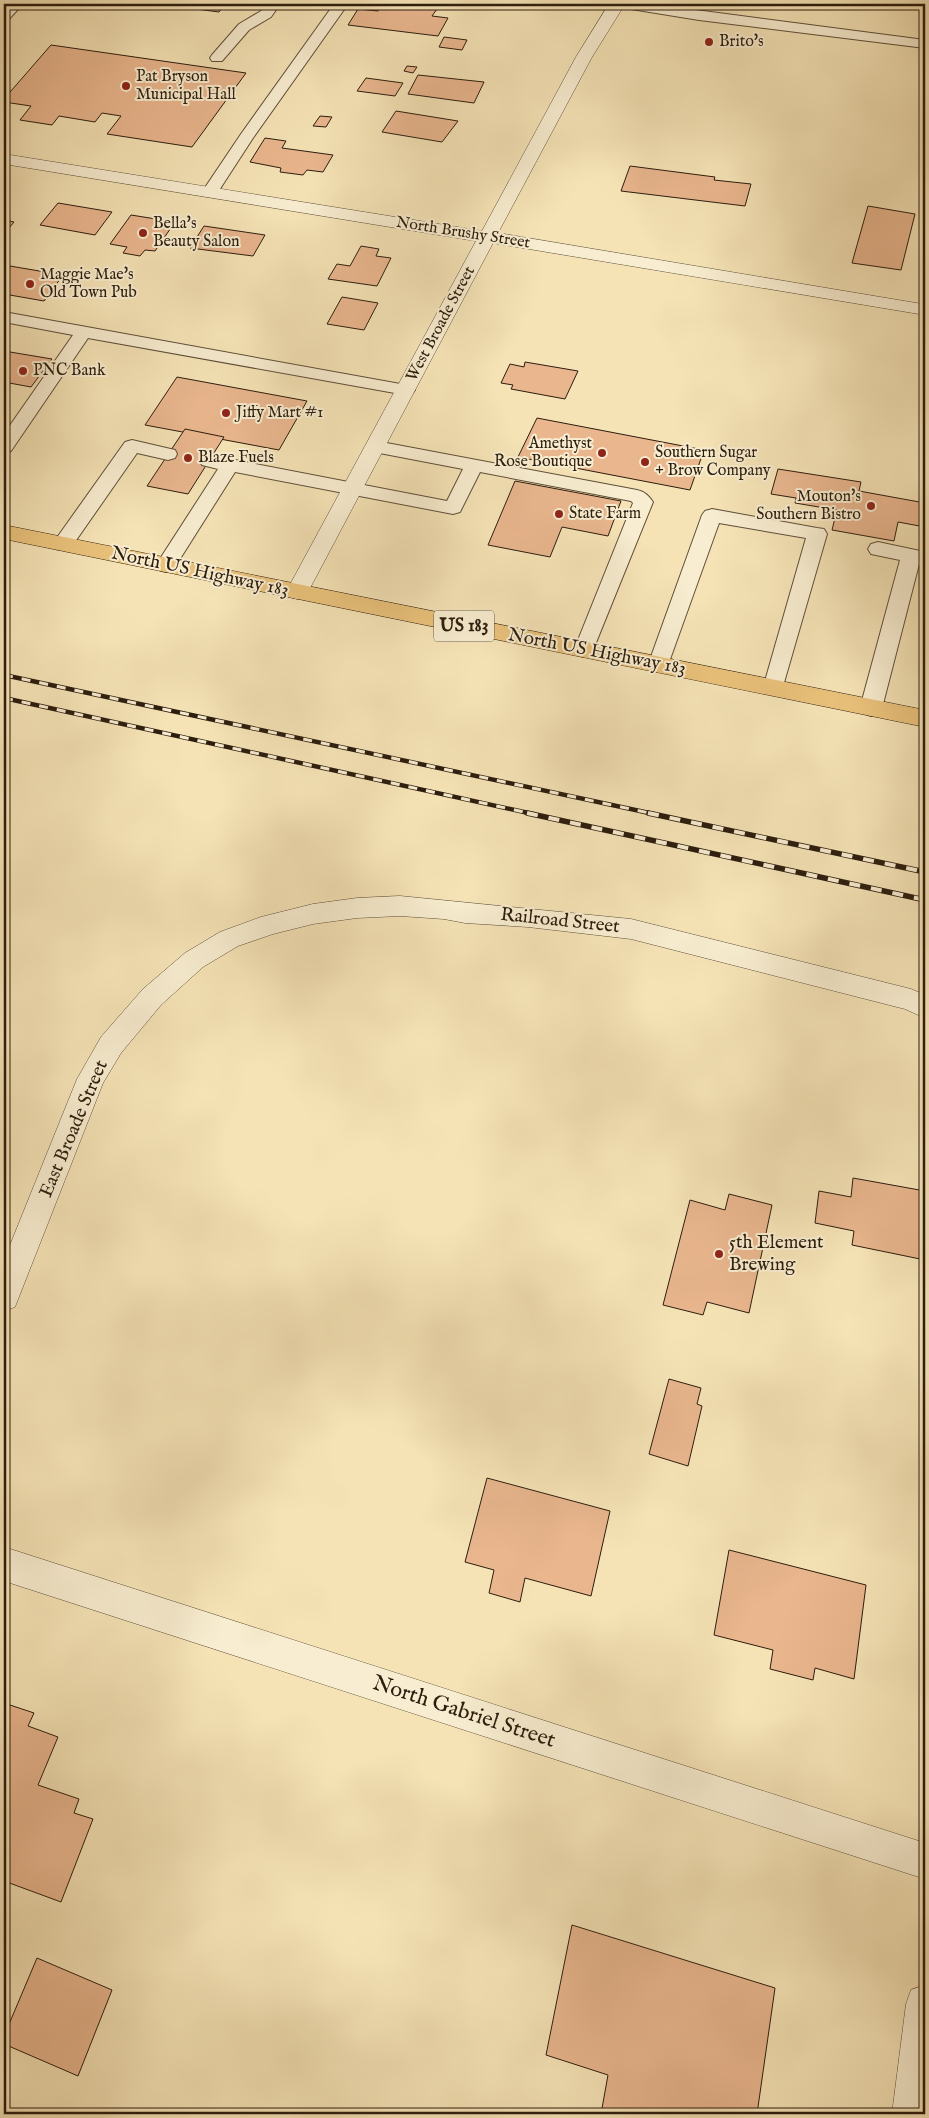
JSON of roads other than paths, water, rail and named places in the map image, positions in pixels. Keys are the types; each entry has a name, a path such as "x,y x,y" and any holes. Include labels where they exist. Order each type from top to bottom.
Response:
{"main road":[{"name":"North US Highway 183","path":"4,532 925,719"}],"street":[{"name":"West Broade Street","path":"297,592 355,488 584,58 618,4"},
{"name":"North Brushy Street","path":"4,159 488,236 922,310"},
{"name":"Railroad Street","path":"194,960 229,939 270,924 312,914 374,907 444,909 464,913 528,917 631,929 911,1000 925,1007"},
{"name":"East Broade Street","path":"4,1297 91,1080 111,1045 152,997 194,960"},
{"name":"North Gabriel Street","path":"4,1564 925,1861"},
{"path":"912,2114 925,2004"}],"lane":[{"path":"4,16 16,4"},
{"path":"216,58 244,27 266,14 273,4"},
{"path":"210,192 246,137 341,4"},
{"path":"625,4 699,16 925,44"},
{"path":"4,316 406,390"},
{"path":"5,443 84,331"},
{"path":"64,544 132,446 168,454"},
{"path":"376,447 637,496 643,502 584,650"},
{"path":"209,461 453,508 474,465"},
{"path":"166,565 230,465"},
{"path":"658,665 712,515 817,534 774,688"},
{"path":"871,708 918,557 878,549"}],"railway":[{"path":"4,675 654,814"},
{"path":"4,698 533,814"},
{"path":"527,813 925,900"},
{"path":"648,813 925,872"}],"place":[{"name":"Brito's","path":"709,42"},
{"name":"Pat Bryson Municipal Hall","path":"126,86"},
{"name":"Bella's Beauty Salon","path":"143,233"},
{"name":"Maggie Mae's Old Town Pub","path":"30,284"},
{"name":"PNC Bank","path":"23,371"},
{"name":"Jiffy Mart #1","path":"226,413"},
{"name":"Amethyst Rose Boutique","path":"602,453"},
{"name":"Blaze Fuels","path":"188,458"},
{"name":"Southern Sugar + Brow Company","path":"645,462"},
{"name":"Mouton's Southern Bistro","path":"871,506"},
{"name":"State Farm","path":"559,514"},
{"name":"5th Element Brewing","path":"719,1254"}]}
